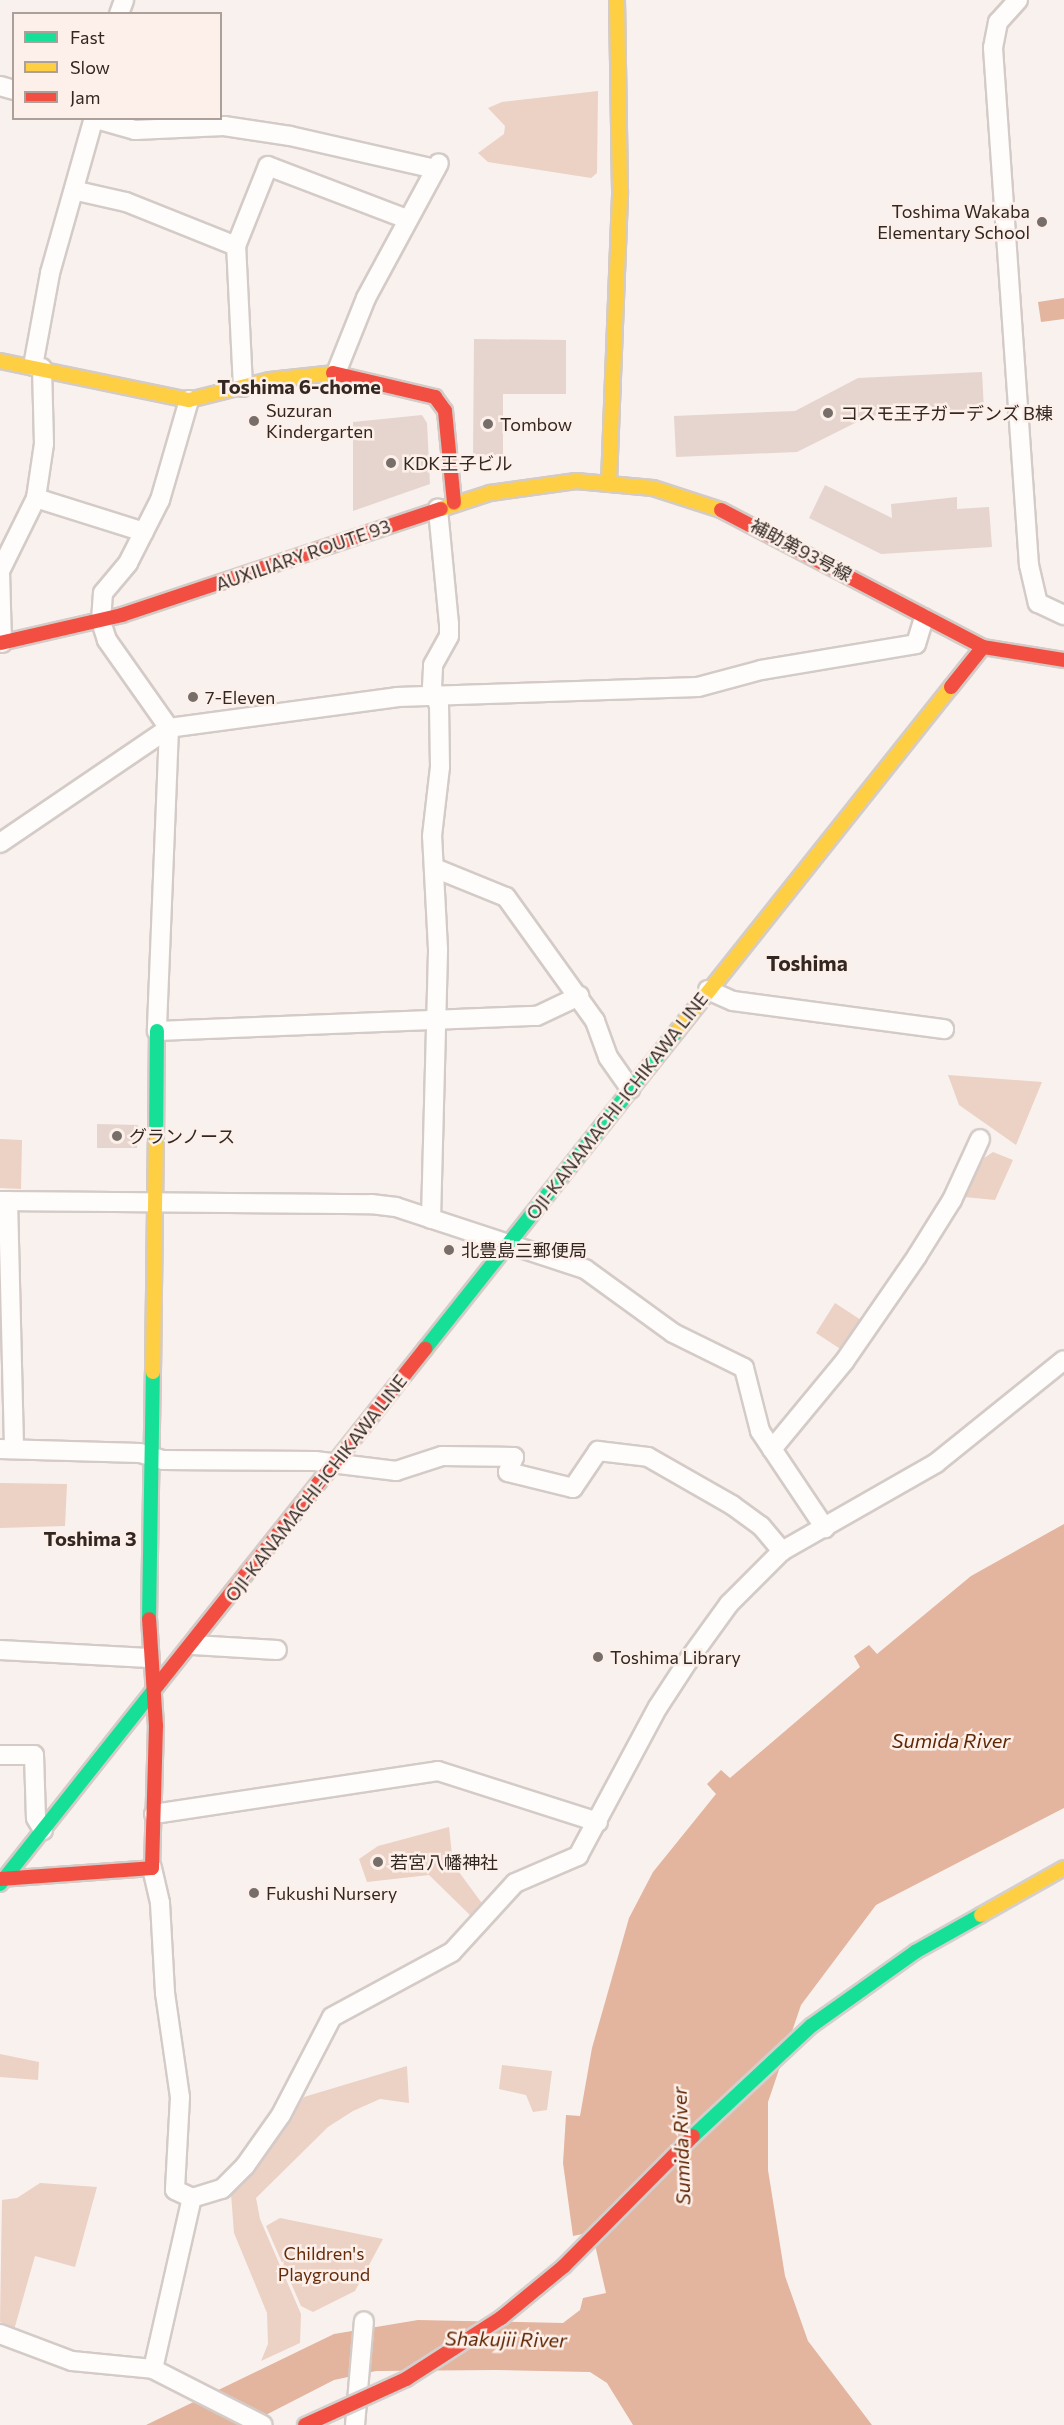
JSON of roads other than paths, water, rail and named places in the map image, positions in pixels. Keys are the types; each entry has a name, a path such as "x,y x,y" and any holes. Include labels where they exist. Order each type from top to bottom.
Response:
{"main road":[{"path":"609,482 620,191 617,0"},
{"path":"0,362 38,367 189,400 243,387 336,373 442,403 446,506"},
{"name":"AUXILIARY ROUTE 93","path":"1,643 101,621 446,506 537,484 609,482"},
{"name":"補助第93号線","path":"609,482 685,495 734,514 924,618 983,647"},
{"path":"983,647 1064,660"},
{"name":"OJI-KANAMACHI-ICHIKAWA LINE","path":"2,1880 154,1695 507,1244 983,647"},
{"path":"2,1880 152,1868 154,1695 149,1658 157,1031"},
{"path":"305,2425 406,2379 501,2318 564,2266 734,2095 811,2026 923,1947 1064,1868"},
{"path":"343,2425 462,2354 569,2271 738,2101 836,2015 948,1939 1064,1876"}],"street":[{"path":"1018,0 999,22 994,35 1030,583 1038,603 1064,615"},
{"path":"1,643 0,570 36,498 44,444 38,367 50,273 77,191 93,120"},
{"path":"97,120 135,129 224,126 290,136 437,166 366,298 336,373"},
{"path":"243,387 236,246 268,166 407,219"},
{"path":"77,191 126,202 236,246"},
{"path":"189,400 160,500 128,563 103,593 101,621 107,640 169,728 157,1031 537,1016 579,996"},
{"path":"36,498 144,532"},
{"path":"431,1219 437,1019 437,869 432,836 440,767 434,665 449,630 446,506"},
{"path":"2,838 169,728 435,695 698,687 771,668 916,644 924,618"},
{"path":"437,869 506,897 579,996 595,1021 608,1057 630,1089"},
{"path":"708,990 733,1001 944,1029"},
{"path":"772,1449 843,1362 917,1256 952,1200 980,1139"},
{"path":"782,1551 761,1526 648,1456 598,1451 573,1488 508,1472 514,1457 442,1456 396,1471 334,1465 7,1449 4,1201 153,1205 328,1201 396,1207 585,1269 673,1333 744,1368 760,1431 825,1528"},
{"path":"152,1868 160,1903 165,1993 180,2097 175,2190 192,2198 222,2189 244,2166 281,2115 332,2018 452,1952 515,1883 574,1860 598,1822 658,1707 690,1658 729,1604 782,1551 936,1463 1064,1360"},
{"path":"193,1645 277,1650"},
{"path":"0,1650 149,1658"},
{"path":"0,1755 34,1755 36,1818 43,1830"},
{"path":"154,1814 438,1771 598,1822"},
{"path":"159,2371 192,2198"},
{"path":"355,2425 364,2320"},
{"path":"0,2334 72,2361 159,2371 262,2424"}],"water":[{"path":"1064,298 1064,319 1041,322 1038,302"},
{"name":"Sumida River","path":"1064,1524 1064,1808 876,1905 801,2005 768,2102 768,2170 785,2276 808,2341 872,2425 633,2425 607,2383 590,2372 495,2370 376,2371 334,2380 246,2425 146,2425 334,2334 418,2320 563,2323 580,2310 583,2298 606,2293 592,2232 573,2236 563,2163 566,2115 580,2116 592,2048 629,1918 653,1872 716,1794 707,1784 721,1770 730,1778 860,1667 854,1656 869,1645 877,1654 971,1576"}],"place":[{"name":"Toshima Wakaba Elementary School","path":"1042,222"},
{"name":"コスモ王子ガーデンズ B棟","path":"828,413"},
{"name":"Suzuran Kindergarten","path":"254,421"},
{"name":"Tombow","path":"488,424"},
{"name":"KDK王子ビル","path":"391,463"},
{"name":"7-Eleven","path":"193,697"},
{"name":"グランノース","path":"117,1136"},
{"name":"北豊島三郵便局","path":"449,1250"},
{"name":"Toshima Library","path":"598,1657"},
{"name":"若宮八幡神社","path":"378,1862"},
{"name":"Fukushi Nursery","path":"254,1893"}],"district":[{"name":"Toshima 6-chome","path":"299,386"},
{"name":"Toshima","path":"807,963"},
{"name":"Toshima 3","path":"90,1538"}],"park label":[{"name":"Children's Playground","path":"324,2264"}],"water label":[{"name":"Shakujii River","path":"506,2339"}]}
